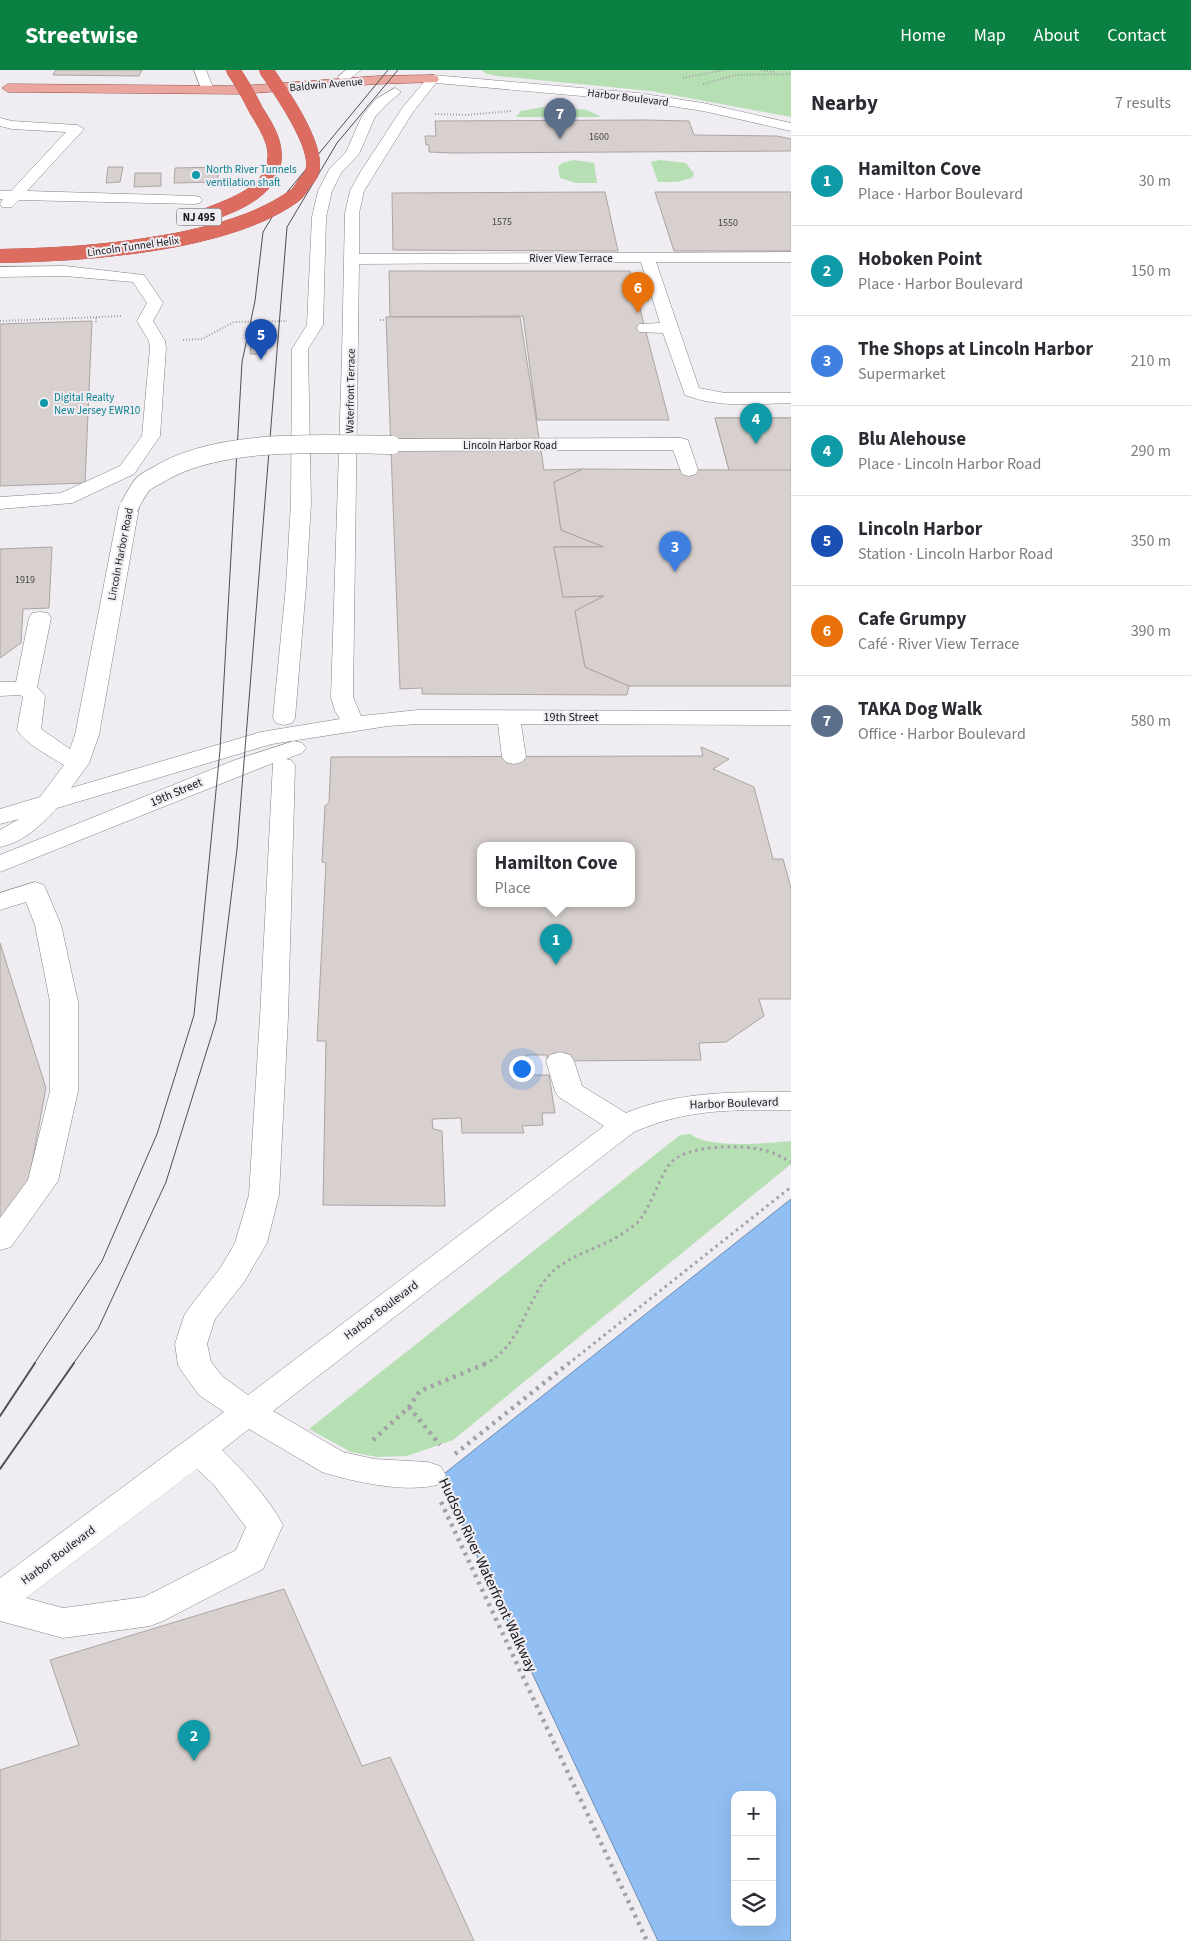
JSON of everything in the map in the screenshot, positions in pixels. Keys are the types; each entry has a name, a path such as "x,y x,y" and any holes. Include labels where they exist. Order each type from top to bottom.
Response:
{"highway":[{"name":"Lincoln Tunnel Helix","path":"190,220 243,200 264,184 272,172 275,158 271,138 233,70"},
{"name":"Lincoln Tunnel Helix","path":"0,256 90,252 167,242 231,225 268,211 288,200 309,179 312,172 312,158 296,118 266,70"},
{"name":"Lincoln Tunnel Helix","path":"0,242 69,240 143,231"}],"main road":[{"path":"433,75 449,70"},
{"name":"Baldwin Avenue","path":"207,87 344,78 360,72 433,75"},
{"name":"Baldwin Avenue","path":"0,99 12,82 255,90 433,75"}],"street":[{"path":"200,70 207,87"},
{"name":"Harbor Boulevard","path":"433,75 638,97 703,107 791,127"},
{"name":"Waterfront Terrace","path":"354,724 346,711 342,697 351,357 352,213 357,191 408,110 433,75"},
{"path":"284,718 296,586 301,503 300,349 315,326 320,217 325,191 335,171 352,154 369,116 381,102 395,92"},
{"path":"0,122 12,125 78,129 7,196 0,211"},
{"path":"7,196 195,200"},
{"path":"647,258 689,388 695,393 741,398 791,398"},
{"name":"River View Terrace","path":"351,259 791,258"},
{"path":"0,272 65,271 138,278 156,304 145,321 157,341 158,348 151,436 128,470 65,499 0,503"},
{"path":"645,328 671,328"},
{"name":"Lincoln Harbor Road","path":"0,840 28,824 48,802 77,763 87,735 129,507 133,495 151,478 182,462 209,454 272,446 681,444 689,470"},
{"path":"26,688 40,618"},
{"path":"0,690 26,688 34,696 29,730 35,736 77,763"},
{"name":"19th Street","path":"0,817 269,737 403,717 790,720"},
{"path":"508,717 514,757"},
{"name":"19th Street","path":"0,864 234,768 354,724"},
{"path":"283,766 274,1017 264,1194 251,1243 233,1274 200,1316 191,1344 195,1365 211,1386 248,1412 334,1462 374,1472 439,1466"},
{"path":"0,902 35,890 48,925 64,1002 64,1091 43,1181 0,1240"},
{"path":"560,1061 569,1091 624,1125"},
{"name":"Harbor Boulevard","path":"0,1598 248,1412 624,1125 655,1111 689,1103 791,1101"},
{"path":"0,1606 63,1623 150,1611 250,1560 265,1525 226,1476 199,1449"}],"path":[{"path":"761,70 785,74"},
{"path":"710,72 723,77"},
{"path":"700,86 710,80 741,74 791,74"},
{"path":"0,321 122,316"},
{"path":"96,318 96,324"},
{"path":"157,341 202,339 234,322 315,320"},
{"path":"380,320 386,320"},
{"path":"345,1465 409,1407 420,1391 490,1362 510,1342 546,1280 557,1268 579,1254 617,1238 639,1221 670,1162 698,1151 717,1147 743,1146 768,1152 791,1162"},
{"name":"Hudson River Waterfront Walkway","path":"647,1941 439,1466 791,1187"},
{"path":"409,1407 439,1466"}],"green space":[{"path":"481,70 791,70 791,117 651,91 497,76 487,74"},
{"path":"549,106 587,110 601,117 516,117 521,111"},
{"path":"574,160 594,163 597,183 576,183 560,178 558,167 562,163"},
{"path":"660,160 686,163 694,174 692,178 677,182 658,182 651,162"},
{"path":"691,1134 699,1139 710,1142 724,1143 754,1144 791,1141 791,1164 453,1440 407,1456 377,1457 351,1452 309,1429 680,1135"}],"water":[{"path":"791,1199 791,1941 658,1941 440,1477"}],"building":[{"path":"56,70 142,70 139,76 53,75"},
{"path":"435,121 689,121 694,135 777,136 791,139 791,151 452,153 429,152 429,145 426,145 425,136 436,136"},
{"path":"108,167 123,167 120,182 106,183"},
{"name":"North River Tunnels ventilation shaft","path":"218,167 218,182 174,183 175,168"},
{"path":"135,173 161,173 161,186 134,187"},
{"path":"605,192 618,251 393,250 392,193"},
{"path":"655,192 791,192 791,251 674,251"},
{"path":"389,271 630,271 669,420 537,420 523,316 390,317"},
{"path":"386,317 520,317 544,470 583,469 554,482 561,530 604,547 554,547 563,597 604,596 575,611 585,667 629,686 627,695 422,694 422,688 400,689"},
{"name":"Digital Realty New Jersey EWR10","path":"92,321 85,483 0,486 0,324"},
{"path":"252,334 268,334 266,354 250,354"},
{"path":"715,418 791,418 791,686 629,686 585,667 575,611 604,596 563,597 554,547 604,547 561,530 554,482 583,469 729,470"},
{"path":"715,418 791,418 791,470 729,470"},
{"path":"52,547 49,608 23,609 21,643 0,658 0,549"},
{"path":"701,747 729,759 713,769 754,787 773,859 783,859 791,888 791,999 759,999 764,1016 726,1042 699,1043 701,1060 547,1061 547,1055 526,1055 528,1075 549,1075 555,1113 542,1113 543,1125 522,1126 524,1133 462,1133 461,1118 432,1119 433,1129 442,1131 445,1206 323,1205 326,1041 317,1041 326,863 322,862 325,806 329,802 331,757 703,756"},
{"path":"0,943 46,1088 25,1201 0,1233"},
{"path":"284,1589 362,1766 390,1757 474,1941 0,1941 0,1770 79,1745 50,1660"}],"tram line":[{"path":"34,1364 102,1261 157,1134 194,1015 220,750 242,362 255,301 263,232 288,191 388,70"},
{"path":"73,1364 98,1329 166,1182 216,1021 237,849 287,227 337,143 398,70"},
{"path":"0,1416 35,1363"},
{"path":"0,1469 74,1363"}],"place":[{"name":"TAKA Dog Walk","path":"560,139"},
{"name":"North River Tunnels ventilation shaft","path":"196,175"},
{"name":"Cafe Grumpy","path":"638,313"},
{"name":"Lincoln Harbor","path":"261,360"},
{"name":"Digital Realty New Jersey EWR10","path":"44,403"},
{"name":"Blu Alehouse","path":"756,444"},
{"name":"The Shops at Lincoln Harbor","path":"675,572"},
{"name":"Hamilton Cove","path":"556,965"},
{"name":"Hoboken Point","path":"194,1761"}]}
